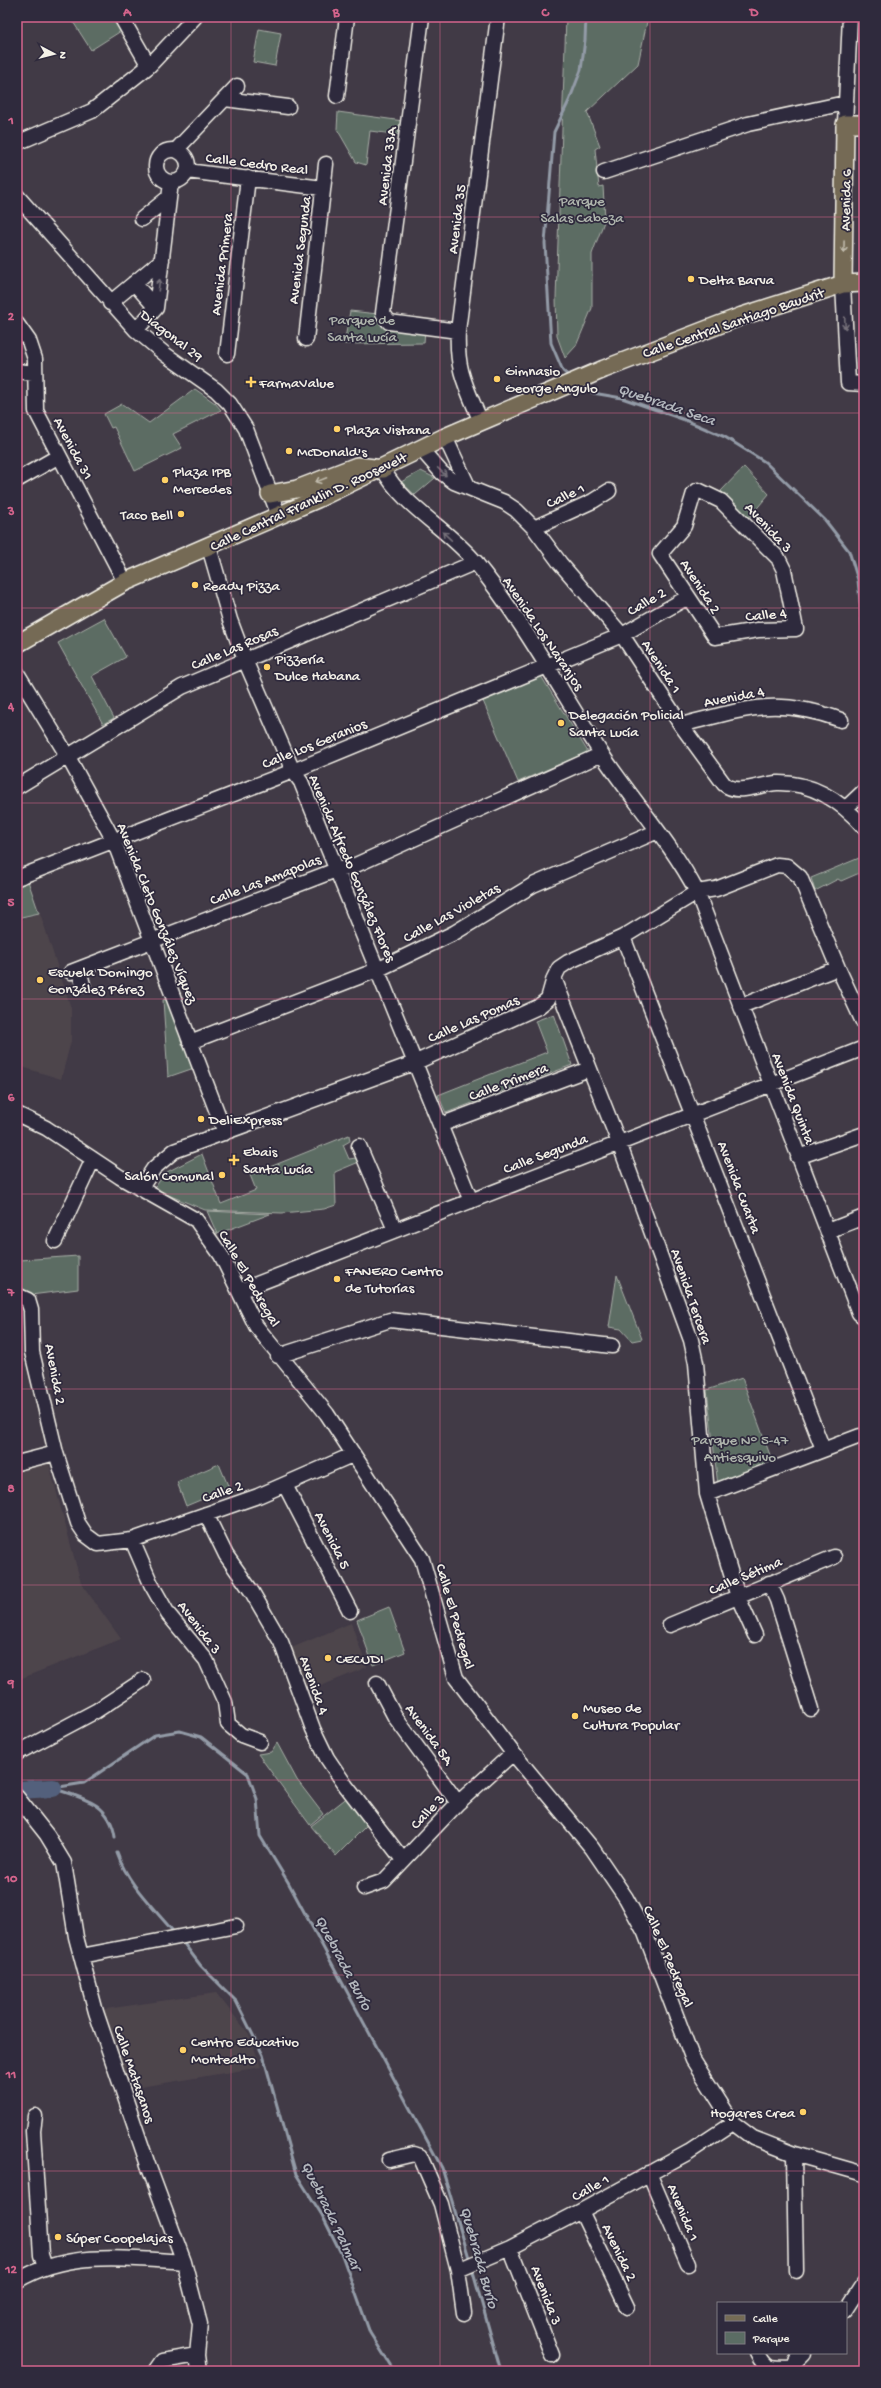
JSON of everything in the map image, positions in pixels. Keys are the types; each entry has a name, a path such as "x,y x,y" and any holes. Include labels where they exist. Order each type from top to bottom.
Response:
{"main road":[{"path":"845,124 864,124"},
{"name":"Avenida 6","path":"844,284 845,124"},
{"name":"Calle Central Santiago Baudrit","path":"604,369 742,316 844,284 864,283"},
{"name":"Calle Central Franklin D. Roosevelt","path":"17,644 125,582 209,547 383,469 445,437 604,369"},
{"path":"270,494 297,489 357,466 383,469"}],"street":[{"path":"121,17 150,66"},
{"path":"17,143 92,111 150,66 195,17"},
{"path":"337,96 347,17"},
{"name":"Avenida 33A","path":"422,17 383,313 385,319 389,322 458,331"},
{"name":"Avenida 35","path":"481,422 461,374 457,355 458,331 498,17"},
{"name":"Avenida 6","path":"845,124 850,17"},
{"path":"176,150 237,86"},
{"path":"226,99 288,107"},
{"path":"604,172 748,124 845,103"},
{"path":"165,150 176,150 187,160 187,171 181,179 171,182 165,181 157,174 156,163 161,153 165,150"},
{"name":"Avenida Segunda","path":"306,339 326,164"},
{"name":"Calle Cedro Real","path":"187,171 323,188"},
{"name":"Avenida Primera","path":"228,354 248,178"},
{"path":"136,330 156,308 171,182"},
{"name":"Diagonal 29","path":"17,196 110,303 136,330 166,355 216,390 230,404 246,429 278,516"},
{"path":"142,219 169,197"},
{"path":"110,303 162,260"},
{"path":"134,283 156,308"},
{"name":"Avenida 6","path":"844,284 848,383 864,384"},
{"name":"Avenida 31","path":"17,324 32,349 35,373 36,411 125,582"},
{"path":"17,371 35,373"},
{"path":"445,437 469,488"},
{"name":"Avenida 1","path":"421,449 442,473 454,482 504,502 516,510 534,528 560,563 622,635 681,725 728,788 741,790 762,784 796,785 813,789 847,808 864,827"},
{"path":"17,480 59,456"},
{"name":"Avenida Los Naranjos","path":"383,469 396,488 476,562 546,665 602,754 684,866 697,892"},
{"name":"Avenida 3","path":"660,554 684,526 694,493 698,490 721,501 778,558 784,570 796,629"},
{"name":"Calle 1","path":"534,528 593,501 609,491"},
{"name":"Avenida Alfredo González Flores","path":"209,547 230,620 245,660 293,771 300,782 471,1201"},
{"name":"Avenida 2","path":"660,554 715,638"},
{"name":"Calle Las Rosas","path":"17,787 67,755 182,687 476,562"},
{"name":"Calle 2","path":"622,635 688,597"},
{"name":"Calle 4","path":"715,638 758,630 796,629"},
{"name":"Calle Los Geranios","path":"17,878 293,771 546,665 622,635"},
{"name":"Avenida Cleto González Víquez","path":"17,673 67,755 114,841 224,1133"},
{"name":"Avenida 4","path":"681,725 767,705 813,710 841,720"},
{"name":"Calle Las Amapolas","path":"83,985 75,971 336,870 349,868 602,754"},
{"path":"847,808 864,791"},
{"name":"Calle Las Violetas","path":"190,1042 377,970 454,933 533,885 658,831"},
{"name":"Calle Las Pomas","path":"140,1189 154,1168 174,1151 414,1063 538,1007 548,999 554,978 559,968 568,962 623,936 697,892 716,889 777,865 791,868 800,877 838,968"},
{"name":"Avenida Quinta","path":"697,892 798,1157 862,1316"},
{"name":"Avenida Cuarta","path":"623,936 823,1450"},
{"path":"741,1006 838,968 864,1024"},
{"name":"Avenida Tercera","path":"554,978 619,1143 690,1340 696,1363 708,1494 738,1597 754,1635"},
{"name":"Calle Segunda","path":"239,1291 693,1113 864,1048"},
{"name":"Calle Primera","path":"440,1126 589,1069"},
{"name":"Calle El Pedregal","path":"17,1114 46,1128 140,1189 196,1220 221,1255 256,1326 278,1356 310,1391 422,1559 456,1678 513,1753 592,1848 626,1898 645,1933 693,2060 732,2123 753,2138 794,2154 864,2174"},
{"path":"798,1157 864,1134"},
{"path":"359,1146 395,1230"},
{"path":"55,1240 93,1159"},
{"path":"828,1231 864,1217"},
{"name":"Avenida 2","path":"23,1297 31,1310 32,1352 56,1453 78,1523 86,1535 98,1544"},
{"path":"278,1356 390,1320 612,1346"},
{"path":"708,1494 860,1436"},
{"path":"17,1463 56,1453"},
{"name":"Calle 2","path":"98,1544 132,1540 285,1485 352,1455"},
{"name":"Avenida 5","path":"285,1485 350,1611"},
{"name":"Avenida 4","path":"206,1514 226,1555 252,1592 281,1642 313,1729 327,1758 346,1786 403,1860"},
{"name":"Avenida 3","path":"132,1540 151,1584 168,1614 206,1660 226,1702 228,1724 241,1736 260,1742"},
{"name":"Calle Sétima","path":"670,1625 834,1557"},
{"path":"769,1583 777,1600 811,1709"},
{"path":"17,1753 96,1711 143,1680"},
{"name":"Avenida 5A","path":"377,1683 395,1717 458,1803"},
{"name":"Calle 3","path":"364,1888 384,1881 458,1803 513,1753"},
{"name":"Calle Matasanos","path":"17,1797 47,1835 64,1863 81,1956 98,2017 148,2165 184,2262 200,2324 197,2355 199,2371"},
{"path":"81,1956 236,1926"},
{"path":"35,2116 32,2131 41,2255 45,2267"},
{"name":"Calle 1","path":"462,2268 510,2248 581,2211 690,2152 732,2123"},
{"path":"389,2160 414,2154 420,2156 441,2204 462,2268 464,2313"},
{"path":"794,2154 796,2271"},
{"name":"Avenida 1","path":"649,2173 688,2264"},
{"name":"Avenida 2","path":"581,2211 627,2307"},
{"name":"Avenida 3","path":"510,2248 552,2355"},
{"path":"17,2281 45,2267 103,2256 184,2262"},
{"path":"847,2309 864,2283"},
{"path":"756,2354 762,2365 769,2368 791,2370 803,2354"},
{"path":"155,2371 162,2361 197,2355"}],"shaded area":[{"name":"Escuela Domingo González Pérez","path":"40,913 71,1008 71,1041 61,1079 19,1066 17,1070 17,962 19,937 17,921"},
{"path":"49,1464 81,1583 121,1639 17,1680 17,1472"},
{"name":"CECUDI","path":"351,1623 367,1667 304,1693 289,1649"},
{"name":"Centro Educativo Montealto","path":"216,1993 249,2034 261,2067 122,2090 99,2010"}],"green space":[{"path":"70,17 112,17 121,31 91,50"},
{"name":"Parque Salas Cabeza","path":"566,17 648,17 638,64 587,112 600,146 595,149 599,187 603,186 605,219 592,254 592,308 576,346 565,358 557,336 556,298"},
{"path":"259,29 281,33 275,66 253,62"},
{"path":"338,112 403,121 401,135 370,131 366,165 356,162 337,129"},
{"name":"Parque de Santa Lucía","path":"350,311 378,314 425,329 424,343 344,344"},
{"path":"195,389 215,403 221,410 173,434 182,448 135,471 114,427 111,428 104,414 122,404 149,423"},
{"path":"744,467 769,494 748,519 721,491"},
{"path":"421,471 435,478 415,495 401,482"},
{"path":"104,618 126,657 92,676 114,718 103,724 58,643"},
{"path":"541,676 588,752 518,782 483,701"},
{"path":"864,856 864,871 841,881 838,879 815,891 811,878"},
{"path":"28,881 39,913 17,918 17,885"},
{"path":"168,998 194,1068 168,1077 163,1000"},
{"path":"554,1014 572,1065 446,1113 438,1095 547,1052 535,1021"},
{"path":"349,1135 350,1141 343,1145 349,1159 356,1158 359,1162 335,1172 336,1205 324,1209 282,1213 205,1210 161,1192 156,1186 165,1173 202,1154 221,1204 256,1190 250,1175"},
{"path":"207,1211 270,1214 217,1234"},
{"path":"78,1256 78,1289 31,1295 21,1290 20,1260"},
{"path":"617,1275 642,1339 632,1341 621,1329 609,1327"},
{"name":"Parque N° 5-47 Antiesquivo","path":"742,1378 774,1466 718,1486 707,1390"},
{"path":"219,1464 229,1488 186,1506 177,1482"},
{"path":"389,1607 405,1652 373,1665 357,1620"},
{"path":"277,1743 297,1780 323,1814 310,1825 258,1754 271,1752"},
{"path":"349,1796 370,1822 336,1856 311,1826"}],"waterway":[{"name":"Quebrada Seca","path":"570,377 563,371 551,343 545,243 554,132 569,101 581,70 586,17"},
{"name":"Quebrada Seca","path":"580,386 593,393 622,398 685,420 725,437 765,462 825,520 849,551 858,580 864,643"},
{"name":"Quebrada Burío","path":"53,1788 84,1783 155,1735 180,1731 201,1737 248,1774 257,1799 260,1836 288,1882 442,2168 470,2261"},
{"path":"17,1790 53,1788"},
{"name":"Quebrada Palmar","path":"55,1789 85,1799 101,1809 107,1816 115,1837"},
{"name":"Quebrada Palmar","path":"117,1853 127,1875 148,1903 172,1930"},
{"name":"Quebrada Palmar","path":"185,1945 201,1966 236,2001 263,2055 296,2174 322,2215 342,2255 370,2333 394,2371"},
{"name":"Quebrada Burío","path":"472,2269 501,2371"}],"place":[{"name":"Delta Barva","path":"691,279"},
{"name":"Gimnasio George Angulo","path":"497,379"},
{"name":"FarmaValue","path":"251,382"},
{"name":"Plaza Vistana","path":"337,429"},
{"name":"McDonald's","path":"289,451"},
{"name":"Plaza IPB Mercedes","path":"165,480"},
{"name":"Taco Bell","path":"181,514"},
{"name":"Ready Pizza","path":"195,585"},
{"name":"Pizzería Dulce Habana","path":"267,667"},
{"name":"Delegación Policial Santa Lucía","path":"561,723"},
{"name":"Escuela Domingo González Pérez","path":"40,980"},
{"name":"DeliExpress","path":"201,1119"},
{"name":"Ebais Santa Lucía","path":"234,1160"},
{"name":"Salón Comunal","path":"222,1175"},
{"name":"FANERO Centro de Tutorías","path":"337,1279"},
{"name":"CECUDI","path":"328,1658"},
{"name":"Museo de Cultura Popular","path":"575,1716"},
{"name":"Centro Educativo Montealto","path":"183,2050"},
{"name":"Hogares Crea","path":"803,2112"},
{"name":"Súper Coopelajas","path":"58,2237"}]}
